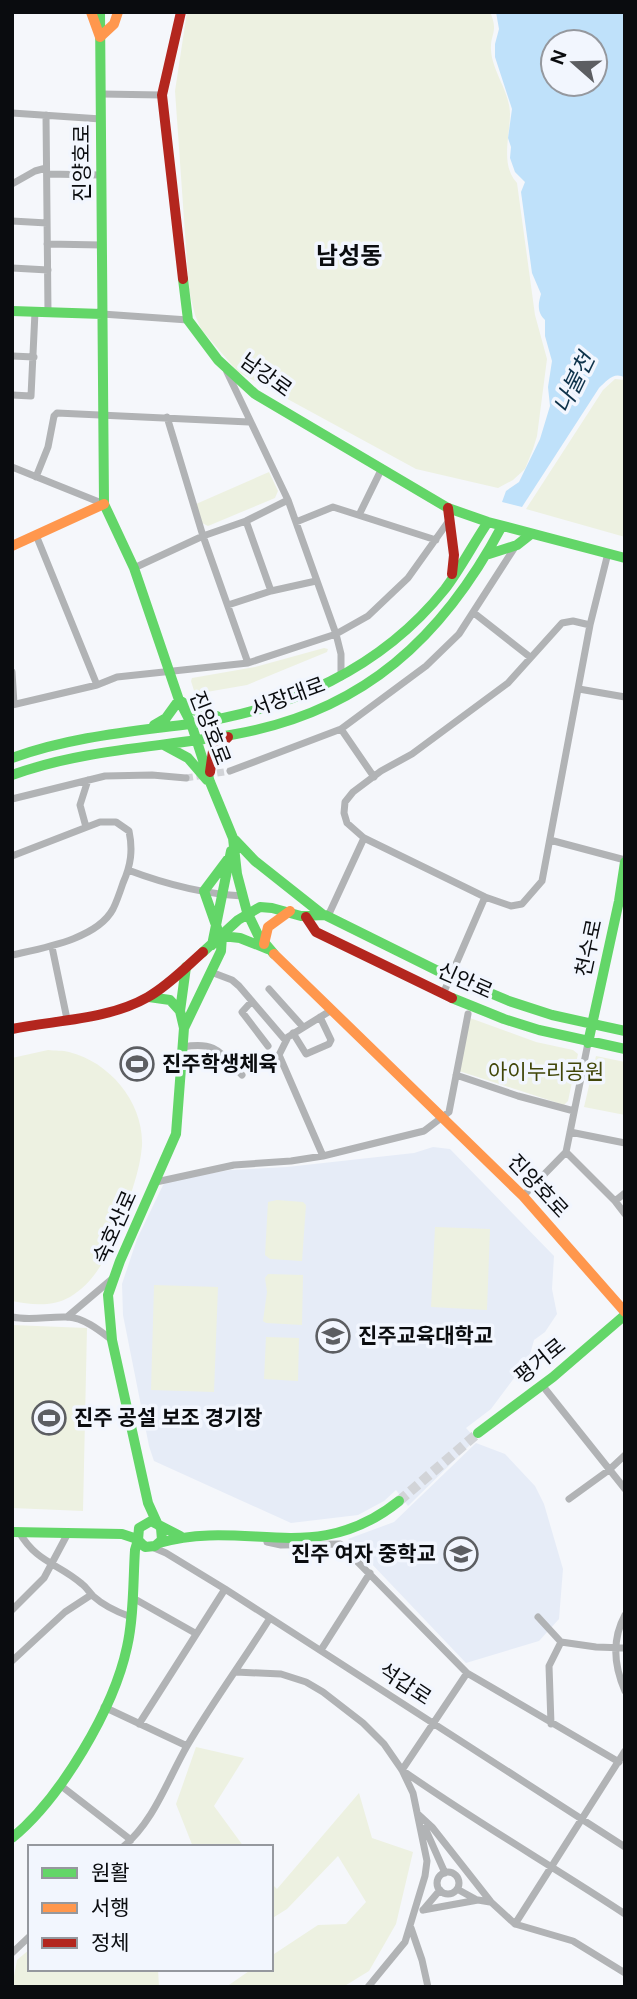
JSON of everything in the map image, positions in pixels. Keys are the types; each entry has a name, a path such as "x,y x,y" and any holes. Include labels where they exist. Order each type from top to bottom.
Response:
{"street":[{"path":"90,12 100,37 114,24 118,12"},
{"name":"진양호로","path":"100,12 104,504 134,568 179,700 191,723 211,785 233,838 247,912 266,946 523,1196 625,1314"},
{"path":"12,311 188,320 162,95 180,12"},
{"path":"101,94 162,95"},
{"path":"12,113 101,119"},
{"path":"46,115 48,312"},
{"path":"12,184 34,171 101,175"},
{"path":"12,221 47,223"},
{"path":"47,244 102,245"},
{"path":"12,268 48,270"},
{"path":"12,395 31,396 35,312"},
{"name":"남강로","path":"188,320 227,372 254,394 449,508 488,522 624,558"},
{"path":"12,356 34,357"},
{"path":"227,372 288,500 336,634 341,654 342,679"},
{"path":"36,477 57,413 249,422"},
{"path":"167,417 187,485 248,663"},
{"path":"12,467 104,504"},
{"path":"359,515 382,468"},
{"path":"134,568 204,536 246,521 288,500"},
{"path":"12,546 104,504"},
{"path":"296,522 333,508 436,540"},
{"path":"449,508 448,522 455,560 450,580"},
{"path":"246,521 271,591"},
{"path":"12,672 13,705 97,685 117,677 248,663 336,634 368,616 408,578 448,522"},
{"name":"서장대로","path":"12,758 68,740 113,731 227,717 296,699 342,679 406,632 450,580 488,522"},
{"name":"서장대로","path":"12,775 72,757 254,731 300,716 366,686 421,643 442,620 489,554 502,526"},
{"path":"374,777 341,729 426,666 459,634 517,545 531,534"},
{"path":"36,535 97,685"},
{"path":"489,554 517,545"},
{"path":"590,625 573,621 562,624 509,683 412,754 353,792 345,802 347,823 364,838 485,897 511,906 522,904 542,881 590,625 608,553"},
{"path":"228,605 271,591 316,581"},
{"path":"474,613 530,657"},
{"path":"579,689 625,697"},
{"path":"150,727 166,719 179,700 196,711 227,717"},
{"name":"진양호로","path":"230,771 341,729"},
{"path":"211,785 212,752 217,744 231,735"},
{"path":"162,744 177,749 188,757 211,785"},
{"name":"진양호로","path":"12,799 105,776 186,778"},
{"path":"86,827 80,805 88,780"},
{"path":"12,856 100,822 116,822 129,831 132,843 128,870 112,911 96,928 52,947 12,955"},
{"path":"233,838 243,851 270,874 325,915 364,838"},
{"path":"184,1028 221,951 219,932 233,838"},
{"path":"550,840 625,861"},
{"path":"204,891 230,857"},
{"name":"천수로","path":"588,1043 625,861"},
{"path":"128,870 158,881 223,895 243,896"},
{"path":"204,891 219,932"},
{"path":"443,994 485,897"},
{"name":"신안로","path":"247,912 258,907 306,916 325,915 509,1001 544,1013 625,1031"},
{"path":"219,932 266,946 264,932 271,923 290,911"},
{"path":"12,1029 111,1010 149,997 212,945 219,932 247,912"},
{"name":"신안로","path":"306,916 316,932 443,994 504,1019 588,1043 625,1049"},
{"path":"52,947 66,1019"},
{"name":"숙호산로","path":"160,1526 148,1503 112,1340 108,1295 176,1134 184,1028 180,1012 186,967"},
{"path":"211,972 232,980 286,1041"},
{"path":"269,989 303,1027"},
{"path":"149,997 170,1000 180,1012"},
{"path":"252,1001 242,1012 268,1046"},
{"path":"323,1156 279,1055 293,1033 330,1011"},
{"path":"156,1182 234,1164 291,1161 323,1156 424,1131 449,1112 468,1014"},
{"path":"293,1033 306,1054 329,1044 331,1040 320,1017"},
{"path":"523,1196 566,1152 588,1043"},
{"path":"183,1047 204,1044 213,1047 242,1075"},
{"path":"456,1075 574,1111"},
{"path":"570,1132 625,1143"},
{"path":"566,1152 625,1214"},
{"path":"615,1201 625,1193"},
{"path":"68,1317 113,1279"},
{"name":"평거로","path":"478,1433 542,1385 625,1314"},
{"path":"12,1317 46,1320 68,1317 89,1324 112,1340"},
{"path":"542,1385 625,1489"},
{"path":"569,1499 625,1455"},
{"path":"122,1535 150,1521 180,1536 295,1538 338,1534 380,1517 398,1501"},
{"path":"12,1838 23,1829 60,1785 87,1743 123,1665 131,1618 137,1531 148,1503"},
{"path":"157,1547 163,1536 160,1526"},
{"path":"16,1532 122,1535 157,1547"},
{"path":"16,1532 32,1550 52,1566 83,1585 107,1607 131,1618"},
{"path":"12,1609 44,1578 68,1533"},
{"path":"136,1557 180,1536"},
{"path":"250,1538 281,1545 340,1544 467,1673 619,1762"},
{"name":"석갑로","path":"157,1547 625,1847"},
{"path":"321,1650 370,1573"},
{"path":"139,1724 225,1589"},
{"path":"12,1661 65,1612 91,1595"},
{"path":"133,1598 195,1633"},
{"path":"625,1615 617,1629 616,1649 620,1678 625,1691"},
{"path":"538,1617 561,1642 616,1649 625,1647"},
{"path":"125,1845 142,1827 165,1790 187,1746 270,1618"},
{"path":"551,1724 548,1666 561,1642"},
{"path":"236,1672 281,1674 315,1687 363,1723 384,1744 402,1770 419,1814 427,1861 410,1928 428,1987"},
{"path":"402,1770 467,1673"},
{"path":"104,1707 187,1746"},
{"path":"515,1924 625,1751"},
{"path":"402,1770 625,1914"},
{"path":"60,1785 131,1840"},
{"path":"419,1814 445,1873"},
{"path":"419,1814 491,1902 515,1924 573,1941 625,1973"},
{"path":"451,1872 457,1876 457,1889 449,1894 440,1890 438,1882 445,1873 451,1872"},
{"path":"457,1889 478,1900 491,1902"},
{"path":"368,1987 399,1950 410,1928 440,1890"},
{"path":"423,1910 478,1900"},
{"path":"12,1953 28,1938"}],"shaded area":[{"name":"진주교육대학교","path":"433,1147 450,1149 554,1256 552,1289 557,1314 545,1332 534,1340 529,1358 491,1409 466,1428 476,1439 408,1506 396,1490 384,1501 358,1515 291,1523 154,1461 123,1315 122,1284 137,1239 165,1181 230,1170 287,1167 414,1153"},
{"name":"진주 여자 중학교","path":"476,1443 505,1454 535,1486 544,1504 563,1569 559,1619 539,1641 466,1663 348,1539 394,1522"}],"green space":[{"path":"187,12 490,12 494,24 492,58 510,114 507,159 517,183 535,315 547,359 537,436 525,469 513,480 498,488 416,469 238,372 201,329 189,290 175,91"},
{"path":"615,379 625,380 625,537 526,509 603,390"},
{"path":"269,472 278,491 275,498 208,526 202,523 196,504"},
{"path":"328,649 327,652 247,685 195,694 191,681 192,678 255,667"},
{"name":"아이누리공원","path":"470,1018 536,1042 573,1050 578,1054 568,1101 564,1105 459,1071"},
{"path":"48,1050 67,1051 84,1057 111,1075 131,1100 141,1130 142,1146 137,1174 122,1219 96,1273 70,1297 49,1304 34,1304 12,1301 12,1058"},
{"path":"596,1056 625,1062 625,1115 584,1107"},
{"path":"268,1202 303,1202 306,1205 302,1261 270,1259 265,1255"},
{"path":"435,1227 490,1229 487,1310 431,1307"},
{"path":"268,1274 303,1275 302,1325 263,1321 267,1292 265,1278"},
{"path":"154,1285 218,1287 214,1392 151,1390"},
{"name":"진주 공설 보조 경기장","path":"12,1325 87,1328 83,1511 12,1508"},
{"path":"266,1337 299,1338 298,1381 264,1379"},
{"path":"196,1747 244,1758 214,1806 243,1845 192,1845 176,1804"},
{"path":"359,1793 372,1838 413,1852 396,1924 369,1971 343,1987 226,1987 249,1971 273,1971 273,1955 318,1925 346,1924 366,1902 338,1856 287,1909 273,1918 273,1885 277,1889"},
{"path":"28,1951 28,1971 158,1971 159,1987 12,1987 17,1960"}],"water":[{"name":"나불천","path":"496,12 625,12 625,378 614,376 599,388 522,507 502,502 506,491 519,482 540,439 550,406 548,387 552,361 545,336 545,320 539,308 541,294 532,273 521,192 525,182 515,172 510,158 508,138 512,109 495,57 499,29"}],"tunnel":[{"path":"186,778 230,771"},
{"path":"399,1501 478,1433"}],"traffic: fast":[{"path":"100,12 104,504 134,568 179,700 191,723 210,782 233,838 237,874 247,912 258,935 274,954"},
{"path":"183,279 188,320 218,360 255,394 448,508 488,522 625,558"},
{"path":"12,311 102,314"},
{"path":"12,758 77,740 226,717 297,696 330,681 392,642 420,617 451,581 488,522"},
{"path":"12,775 68,759 236,734 282,723 323,707 361,687 395,663 426,635 454,602 502,526"},
{"path":"489,554 517,545 531,534"},
{"path":"154,725 166,718 179,700 196,711 217,716"},
{"path":"164,745 188,758 207,780"},
{"path":"235,840 255,861 322,914"},
{"path":"212,945 231,851"},
{"path":"217,928 204,891 228,859"},
{"path":"588,1043 625,862"},
{"path":"203,952 238,920 260,907 301,916 325,915 440,972 509,1001 552,1015 625,1031"},
{"path":"184,1028 221,951 222,936 240,938 268,949"},
{"path":"158,1525 148,1503 112,1340 108,1295 120,1261 176,1134 184,1028 180,1011 186,967"},
{"path":"149,997 170,1000 180,1011"},
{"path":"452,998 539,1030 625,1049"},
{"path":"478,1433 553,1377 625,1315"},
{"path":"159,1543 222,1535 281,1538 339,1532 368,1521 399,1501"},
{"path":"161,1528 162,1540 155,1546 145,1547 138,1540 139,1528 151,1521 180,1536"},
{"path":"12,1532 122,1534 137,1539"},
{"path":"12,1838 49,1800 66,1776 98,1724 110,1697 127,1647 138,1540"}],"traffic: slow":[{"path":"91,12 100,37 114,24 118,12"},
{"path":"12,546 104,504"},
{"path":"264,944 268,927 290,911"},
{"path":"274,954 523,1196 625,1312"}],"traffic: jam":[{"path":"181,12 162,95 183,279"},
{"path":"448,508 454,555 452,574"},
{"path":"210,772 213,751 228,737"},
{"path":"306,917 316,932 452,998"},
{"path":"12,1029 99,1015 132,1005 163,987 203,952"}],"place":[{"name":"진주학생체육","path":"137,1064"},
{"name":"진주교육대학교","path":"333,1336"},
{"name":"진주 공설 보조 경기장","path":"49,1418"},
{"name":"진주 여자 중학교","path":"461,1554"}],"district":[{"name":"남성동","path":"349,256"}]}
